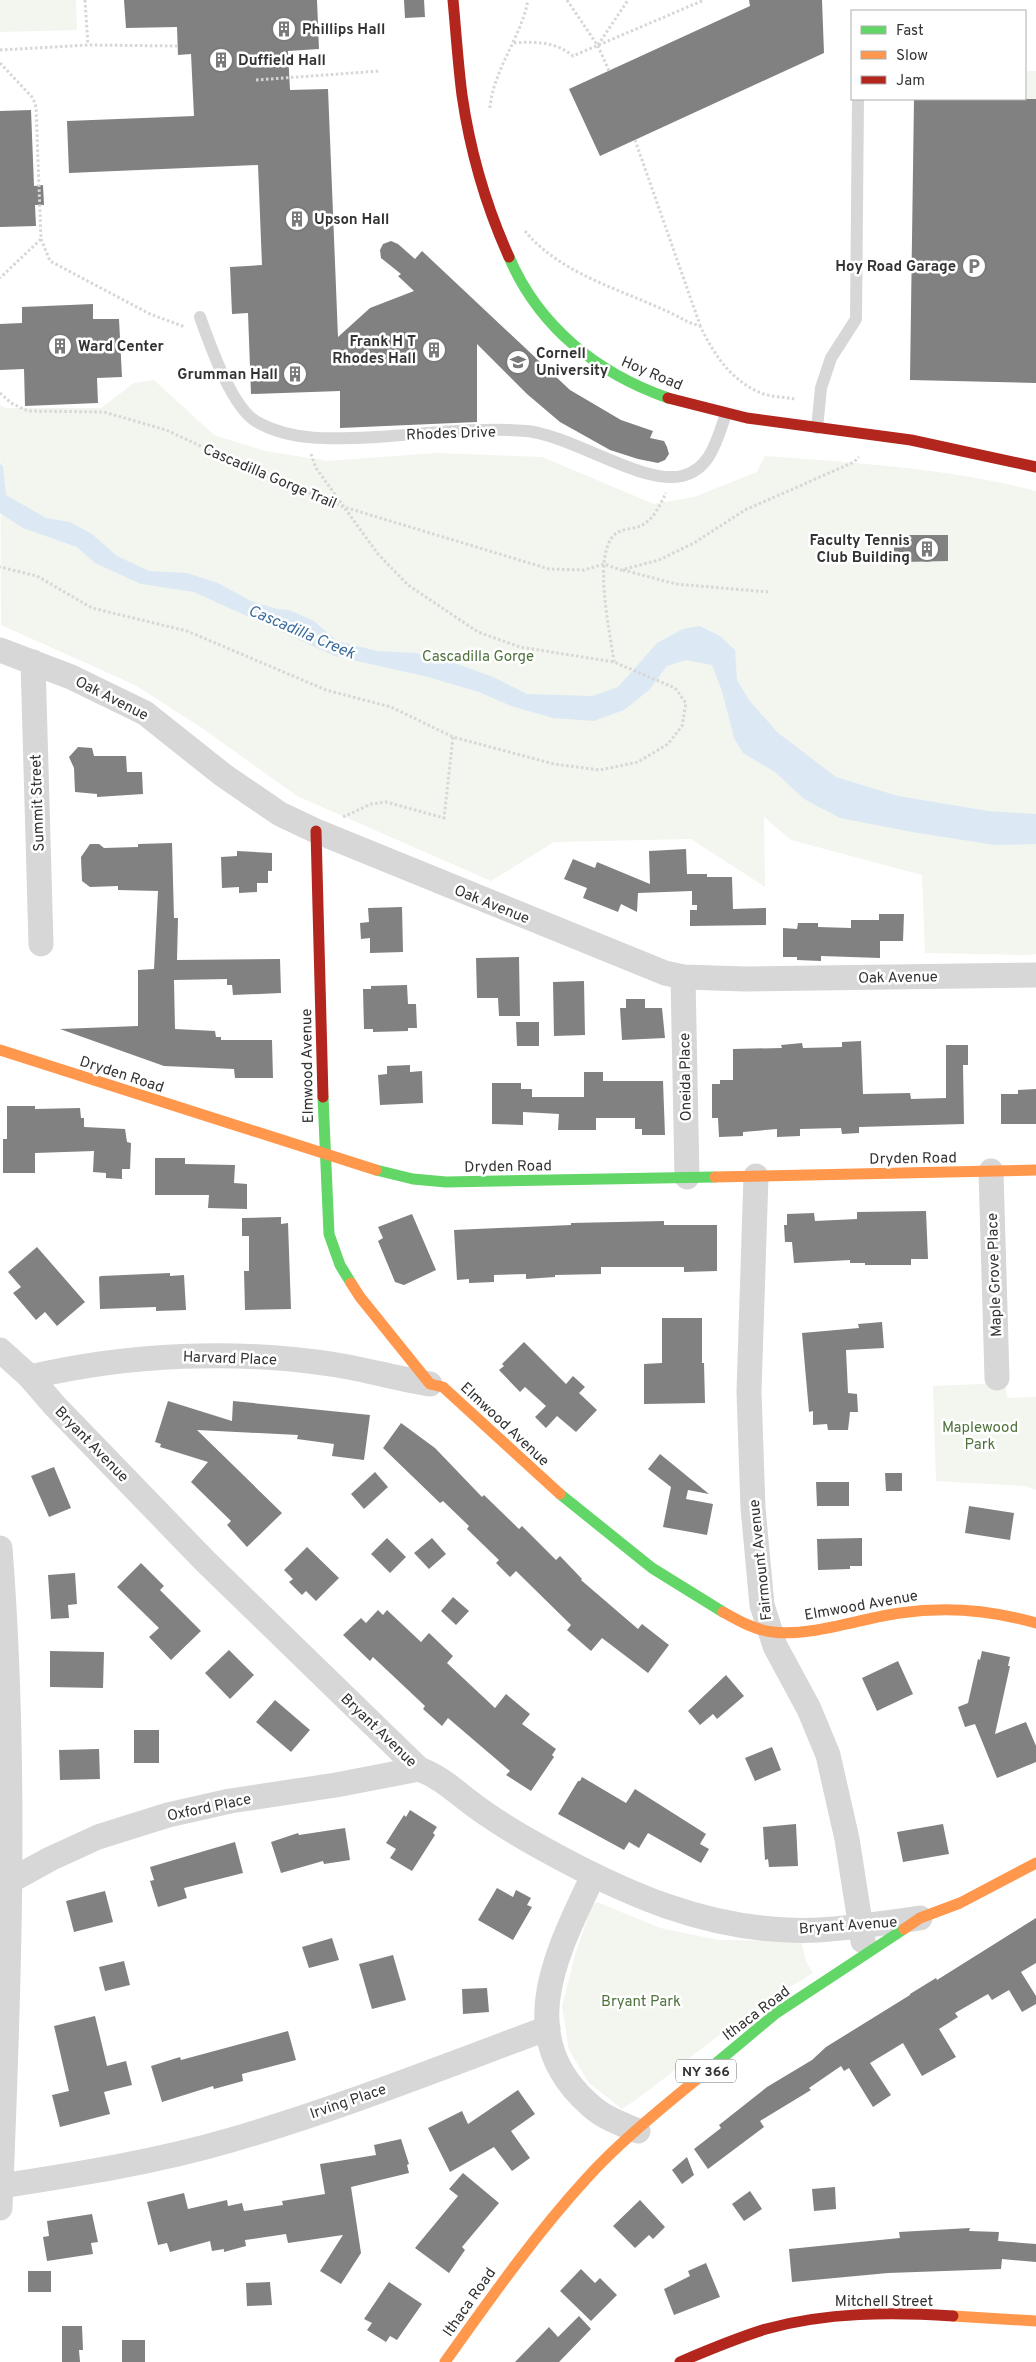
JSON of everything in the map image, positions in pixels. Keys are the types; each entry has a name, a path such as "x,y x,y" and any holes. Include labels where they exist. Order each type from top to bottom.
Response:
{"street":[{"name":"Hoy Road","path":"453,0 464,109 492,216 523,285 543,314 566,340 593,361 625,379 661,395 726,414 778,424 892,436 941,445 1036,467"},
{"name":"Oak Avenue","path":"0,650 110,694 145,713 223,774 272,808 316,831 645,967 683,977 745,979 1036,975"},
{"name":"Summit Street","path":"33,662 41,944"},
{"name":"Elmwood Avenue","path":"316,831 326,1212 329,1234 340,1265 360,1297 430,1384 443,1387 566,1501 653,1570 738,1620 769,1632 802,1631 884,1614 957,1608 982,1610 1036,1623"},
{"name":"Oneida Place","path":"683,977 687,1177"},
{"name":"Dryden Road","path":"0,1050 404,1177 446,1182 1036,1170"},
{"name":"Maple Grove Place","path":"991,1171 997,1378"},
{"name":"Fairmount Avenue","path":"756,1176 749,1392 753,1508 762,1605 769,1632 781,1659 809,1709 828,1755 847,1839 864,1956"},
{"name":"Bryant Avenue","path":"0,1350 30,1377 55,1406 205,1561 419,1769 436,1775 476,1806 525,1838 593,1876 672,1910 700,1917 757,1928 817,1930 920,1918"},
{"name":"Harvard Place","path":"30,1377 67,1368 132,1359 194,1357 269,1358 337,1365 430,1384"},
{"path":"0,1548 6,1636 10,1784 8,2039 0,2197"},
{"name":"Oxford Place","path":"10,1881 50,1859 98,1837 168,1815 230,1801 336,1785 419,1769"},
{"name":"Ithaca Road","path":"445,2362 508,2273 545,2225 587,2178 732,2049 775,2014 920,1918 960,1903 1036,1863"},
{"path":"593,1876 553,1965 548,1986 548,2028 564,2076 573,2087 591,2107 605,2116 638,2131"},
{"name":"Irving Place","path":"0,2197 231,2140 440,2069 548,2028"},
{"name":"Mitchell Street","path":"680,2362 729,2342 779,2326 845,2315 944,2316 1036,2321"}],"lane":[{"path":"817,428 821,388 831,358 856,319 858,100"},
{"name":"Rhodes Drive","path":"200,317 211,347 237,401 248,416 264,426 304,437 338,438 482,431 535,432 579,446 651,474 674,477"},
{"path":"674,477 694,470 708,459 726,414"}],"path":[{"path":"85,0 88,45"},
{"path":"490,112 496,80 514,43 528,0"},
{"path":"567,0 598,46 609,71"},
{"path":"598,46 628,0"},
{"path":"514,43 534,41 565,50 572,56 704,0"},
{"path":"0,50 88,45 177,46"},
{"path":"0,63 33,98 36,107 41,239 50,261 150,314 193,330 211,347"},
{"path":"256,80 380,71"},
{"path":"636,140 700,326 713,352 721,363 743,384 762,393 819,403"},
{"path":"522,226 549,252 579,272 700,326"},
{"path":"0,278 41,239"},
{"name":"Cascadilla Gorge Trail","path":"0,393 11,403 28,411 104,412 166,430 259,473 344,507 378,554 408,585 478,632 520,647 614,662 674,688 686,703 682,726 668,744 638,762 600,770 554,764 453,737 391,708 326,690 187,631 92,608 37,576 0,567"},
{"path":"304,437 316,468 344,507 549,569 584,570 604,564 676,584 768,592"},
{"path":"621,570 659,560 677,552 745,510 854,462 860,456"},
{"path":"614,662 606,615 604,564 606,550 618,532 644,525 659,506 674,477"},
{"path":"316,831 371,804 386,802 444,818 453,737"}],"green space":[{"path":"0,0 76,0 77,30 0,32"},
{"path":"1027,71 1036,71 1036,153 1026,152"},
{"name":"Cascadilla Gorge","path":"154,380 214,435 265,451 328,461 436,453 542,457 654,504 694,497 757,472 765,456 868,464 936,472 1003,483 1036,491 1036,954 925,953 922,875 791,840 764,817 765,887 691,839 554,842 491,881 297,796 202,728 135,685 1,625 0,405 6,408 101,408 134,383"},
{"name":"Maplewood Park","path":"1005,1383 1007,1398 1036,1397 1036,1490 1025,1486 936,1481 933,1386"},
{"name":"Bryant Park","path":"597,1902 660,1928 719,1940 801,1941 806,1961 813,1973 731,2026 622,2109 589,2083 569,2050 562,2006 575,1955 592,1905"}],"water":[{"name":"Cascadilla Creek","path":"0,464 3,466 6,495 46,518 70,522 92,534 117,556 149,571 187,573 218,583 251,601 277,609 289,610 314,621 337,641 377,651 416,653 455,663 493,677 527,694 592,696 618,687 657,643 683,629 700,626 720,636 735,650 737,680 749,700 777,732 836,777 898,796 988,811 1036,814 1036,844 995,845 912,832 840,818 804,799 775,772 743,753 734,738 722,691 712,665 686,660 667,666 649,690 624,710 594,721 553,718 511,706 479,692 428,677 335,656 194,592 141,584 95,563 77,547 23,528 0,513"}],"building":[{"path":"124,0 317,0 319,49 288,51 290,90 328,89 338,337 370,308 414,291 398,276 401,274 381,258 380,250 383,244 391,241 398,244 415,259 422,251 570,390 621,420 653,431 650,438 664,441 667,447 669,454 665,460 658,463 610,450 560,422 527,394 477,344 477,422 340,428 340,391 251,394 248,313 232,314 230,267 262,265 258,165 69,173 67,121 194,116 191,54 178,55 177,27 126,28"},
{"name":"Phillips Hall","path":"404,0 424,0 425,17 405,18"},
{"path":"749,0 822,0 824,53 600,156 569,89 750,6"},
{"name":"Hoy Road Garage","path":"1036,99 1036,383 910,380 914,100"},
{"path":"31,110 34,186 43,185 44,205 35,205 36,226 0,227 0,111"},
{"name":"Ward Center","path":"93,304 93,319 119,319 122,377 97,378 98,403 25,406 24,369 0,370 0,324 22,323 22,307"},
{"name":"Faculty Tennis Club Building","path":"894,535 948,535 948,561 903,562 903,552 894,552"},
{"path":"78,747 92,748 94,756 126,756 127,772 142,772 143,794 97,797 97,794 75,792 74,768 69,757"},
{"path":"172,843 174,918 178,918 177,960 280,959 281,993 233,995 232,985 227,985 227,979 174,980 175,1029 215,1031 216,1037 221,1037 221,1040 272,1040 273,1078 235,1078 234,1069 164,1066 60,1029 138,1026 138,970 154,969 158,891 118,890 118,886 90,887 82,881 81,857 90,844 99,844 104,848"},
{"path":"686,849 687,874 707,874 707,877 732,877 733,909 766,908 766,925 690,926 690,910 697,910 697,905 692,905 692,891 638,893 637,912 621,904 618,912 583,898 587,888 564,879 573,859 595,868 597,862 650,884 649,851"},
{"path":"237,851 272,853 272,871 268,871 268,883 257,883 257,892 239,893 239,887 222,888 221,857 237,856"},
{"path":"402,907 403,952 370,953 370,938 361,939 360,923 369,922 368,908"},
{"path":"879,914 904,914 903,941 880,941 880,958 821,956 821,961 797,960 797,957 783,957 783,928 797,929 798,923 818,923 818,927 851,928 851,920 879,920"},
{"path":"519,957 520,1016 499,1016 498,998 477,998 476,958"},
{"path":"584,981 585,1035 554,1036 553,982"},
{"path":"407,985 408,1004 416,1004 417,1028 408,1028 408,1031 373,1032 373,1029 364,1029 363,989 371,989 371,986"},
{"path":"626,999 645,999 645,1008 662,1008 665,1038 622,1040 620,1008 626,1008"},
{"path":"516,1022 539,1022 539,1046 517,1046"},
{"path":"861,1041 863,1094 910,1093 911,1099 946,1098 946,1045 968,1045 968,1065 963,1065 964,1124 859,1127 859,1133 842,1134 841,1128 800,1129 800,1136 777,1137 777,1129 743,1132 743,1136 719,1137 718,1118 712,1118 712,1084 720,1084 720,1080 733,1080 733,1049 782,1048 781,1045 802,1043 803,1048 842,1047 842,1042"},
{"path":"410,1065 410,1072 422,1071 423,1103 380,1105 378,1075 387,1074 387,1066"},
{"path":"584,1072 603,1072 603,1081 663,1081 665,1135 642,1135 642,1129 635,1129 635,1118 596,1118 596,1130 558,1130 559,1114 523,1112 523,1125 492,1124 492,1083 521,1083 521,1089 532,1089 532,1097 584,1097"},
{"path":"1036,1089 1036,1124 1001,1124 1001,1094 1018,1094 1018,1090"},
{"path":"7,1106 35,1106 35,1109 80,1108 81,1118 84,1118 84,1127 125,1129 127,1142 131,1143 130,1169 122,1169 122,1179 106,1178 106,1173 93,1172 94,1151 35,1153 35,1173 3,1173 3,1139 7,1139"},
{"path":"155,1158 185,1158 185,1164 235,1165 234,1183 247,1184 247,1209 208,1208 209,1195 155,1195"},
{"path":"926,1211 928,1259 911,1259 911,1265 865,1265 865,1263 850,1263 850,1260 794,1263 792,1242 785,1242 784,1225 787,1225 787,1214 814,1213 815,1221 857,1219 857,1212"},
{"path":"412,1214 436,1270 404,1285 395,1282 378,1241 383,1238 378,1227"},
{"path":"281,1217 281,1224 288,1223 291,1309 245,1310 244,1271 249,1271 249,1236 242,1236 242,1218"},
{"path":"664,1221 664,1225 717,1225 717,1271 684,1272 684,1267 601,1267 601,1274 555,1275 555,1277 526,1279 526,1274 494,1275 494,1282 469,1283 469,1279 457,1280 454,1230 571,1225 571,1223"},
{"path":"37,1247 85,1302 57,1326 45,1312 36,1320 13,1293 21,1287 8,1272"},
{"path":"170,1273 170,1276 184,1275 186,1310 156,1311 156,1307 100,1309 99,1277"},
{"path":"662,1318 702,1318 702,1363 704,1363 705,1403 644,1404 644,1364 662,1363"},
{"path":"882,1322 884,1348 846,1350 848,1393 857,1394 858,1412 850,1412 848,1430 828,1430 827,1424 813,1425 813,1411 809,1412 802,1333 859,1328 858,1324"},
{"path":"524,1342 566,1384 573,1376 585,1387 579,1393 597,1410 576,1432 557,1416 546,1428 535,1417 546,1406 525,1387 520,1392 499,1370 504,1366 502,1364"},
{"path":"168,1401 232,1421 233,1401 370,1415 364,1460 332,1456 334,1444 297,1439 298,1435 197,1430 282,1513 247,1547 227,1525 231,1521 191,1482 208,1462 160,1447 161,1444 155,1442"},
{"path":"401,1423 435,1448 482,1497 484,1495 519,1529 522,1526 556,1560 560,1556 581,1580 638,1629 642,1624 669,1645 648,1673 602,1638 591,1651 567,1630 571,1625 516,1571 510,1577 496,1563 499,1560 467,1529 469,1526 443,1501 440,1503 383,1448"},
{"path":"660,1454 709,1494 688,1490 686,1499 713,1504 707,1535 663,1527 671,1487 648,1469"},
{"path":"54,1467 71,1508 49,1517 31,1476"},
{"path":"375,1472 388,1487 364,1509 351,1494"},
{"path":"885,1473 902,1473 902,1491 886,1491"},
{"path":"816,1482 849,1482 849,1506 817,1506"},
{"path":"969,1506 1014,1513 1010,1540 965,1533"},
{"path":"387,1538 406,1557 390,1573 371,1554"},
{"path":"432,1538 446,1554 429,1569 414,1553"},
{"path":"862,1538 862,1566 850,1566 850,1569 818,1570 817,1539"},
{"path":"307,1547 339,1578 316,1601 306,1591 302,1595 289,1582 293,1579 284,1570"},
{"path":"141,1563 164,1586 160,1590 201,1631 171,1660 149,1637 159,1628 117,1587"},
{"path":"75,1573 77,1604 68,1605 69,1618 51,1619 48,1575"},
{"path":"453,1597 469,1611 456,1625 441,1611"},
{"path":"378,1610 383,1615 387,1610 421,1642 429,1633 453,1656 447,1663 495,1708 506,1694 530,1714 522,1724 556,1749 552,1755 554,1757 531,1791 506,1775 510,1771 448,1718 442,1726 423,1709 425,1706 373,1657 370,1661 343,1635 361,1618 366,1623"},
{"path":"229,1650 254,1675 230,1699 205,1673"},
{"path":"50,1651 104,1652 103,1688 50,1687"},
{"path":"982,1651 1010,1657 1008,1666 1010,1666 995,1734 1026,1722 1036,1746 1036,1762 997,1778 975,1724 965,1727 958,1707 968,1703 978,1659 980,1660"},
{"path":"898,1661 913,1694 877,1711 862,1678"},
{"path":"726,1675 744,1696 717,1719 713,1714 700,1725 688,1711"},
{"path":"275,1700 310,1730 291,1752 256,1722"},
{"path":"134,1730 159,1730 159,1763 134,1763"},
{"path":"772,1747 781,1770 755,1781 745,1758"},
{"path":"99,1749 100,1779 60,1780 59,1750"},
{"path":"582,1777 626,1803 635,1789 706,1834 700,1844 709,1849 701,1863 648,1833 639,1848 629,1842 624,1850 558,1814"},
{"path":"410,1810 437,1827 433,1833 435,1835 412,1871 390,1858 396,1849 386,1843 404,1815 406,1817"},
{"path":"796,1824 798,1866 769,1867 768,1859 765,1860 763,1827"},
{"path":"943,1824 949,1854 903,1862 897,1832"},
{"path":"345,1828 350,1860 324,1864 323,1861 281,1873 271,1842 298,1833 299,1835"},
{"path":"235,1842 243,1873 184,1888 187,1898 158,1907 150,1881 154,1880 150,1867"},
{"path":"497,1888 513,1897 516,1890 531,1898 527,1905 532,1907 513,1940 478,1920"},
{"path":"105,1891 113,1922 74,1932 66,1901"},
{"path":"1036,1918 1036,1963 1021,1972 1036,1996 1036,2004 1022,2012 1009,1990 992,2000 988,1994 955,2013 958,2017 939,2029 956,2057 922,2076 903,2043 870,2063 891,2095 873,2107 849,2068 844,2071 841,2066 809,2088 811,2090 760,2121 764,2127 708,2169 694,2149 721,2128 719,2125 767,2087 812,2060 826,2047 910,1994 936,1978 937,1980"},
{"path":"332,1938 339,1960 309,1968 302,1947"},
{"path":"393,1955 406,2000 372,2009 359,1964"},
{"path":"124,1961 130,1985 105,1991 99,1967"},
{"path":"487,1988 489,2012 463,2014 462,1989"},
{"path":"95,2016 107,2066 126,2061 132,2085 104,2092 110,2114 60,2127 52,2095 69,2091 54,2026"},
{"path":"288,2031 296,2060 242,2074 243,2081 214,2089 213,2086 162,2102 151,2066 180,2057 181,2060"},
{"path":"518,2090 535,2114 511,2131 530,2158 512,2171 494,2147 450,2172 428,2128 462,2111 468,2124"},
{"path":"401,2139 409,2164 407,2165 409,2173 351,2187 361,2253 341,2284 320,2271 343,2235 288,2243 286,2234 245,2240 246,2246 224,2252 224,2249 212,2251 210,2241 170,2252 167,2243 158,2245 147,2202 184,2193 188,2209 227,2200 228,2206 242,2203 244,2211 283,2205 282,2201 325,2194 320,2164 376,2155 374,2145"},
{"path":"687,2157 694,2175 682,2184 672,2170"},
{"path":"463,2173 499,2203 462,2247 465,2250 449,2273 415,2248 458,2196 449,2189"},
{"path":"835,2187 836,2209 814,2211 812,2189"},
{"path":"750,2191 762,2209 744,2221 732,2204"},
{"path":"640,2200 665,2227 653,2239 649,2235 635,2248 613,2226"},
{"path":"92,2214 98,2242 91,2243 93,2254 47,2261 43,2237 49,2236 47,2221"},
{"path":"970,2228 969,2231 999,2232 998,2241 1036,2244 1036,2262 1002,2259 1001,2269 888,2273 792,2282 789,2249 900,2238 899,2232"},
{"path":"706,2263 720,2297 674,2315 664,2289 690,2276 688,2271"},
{"path":"581,2269 595,2283 600,2278 617,2295 591,2321 560,2291"},
{"path":"28,2271 51,2271 51,2292 28,2292"},
{"path":"270,2282 272,2305 247,2306 246,2283"},
{"path":"389,2282 422,2304 397,2340 390,2336 386,2342 367,2330 372,2323 364,2319"},
{"path":"579,2316 591,2329 559,2362 515,2362 549,2327 558,2337"},
{"path":"62,2326 82,2326 83,2350 79,2350 80,2362 62,2362"},
{"path":"122,2340 145,2340 145,2362 122,2362"}],"traffic: fast":[{"path":"509,257 537,305 554,326 573,344 594,361 617,375 642,388 668,398"},
{"path":"323,1097 329,1234 340,1265 351,1283"},
{"path":"376,1170 413,1179 446,1182 715,1177"},
{"path":"560,1494 652,1568 723,1612"},
{"path":"714,2065 775,2014 904,1929"}],"traffic: slow":[{"path":"0,1050 376,1170"},
{"path":"715,1177 1036,1170"},
{"path":"351,1283 360,1297 430,1384 443,1387 560,1494"},
{"path":"723,1612 753,1627 773,1632 788,1633 819,1630 885,1615 935,1610 986,1612 1036,1623"},
{"path":"904,1929 920,1918 960,1903 1036,1863"},
{"path":"445,2362 530,2245 586,2179 632,2134 714,2065"},
{"path":"953,2316 1036,2321"}],"traffic: jam":[{"path":"453,0 461,83 469,137 486,198 509,257"},
{"path":"668,398 747,418 911,440 1036,467"},
{"path":"316,831 323,1097"},
{"path":"680,2362 766,2329 812,2319 883,2314 953,2316"}],"place":[{"name":"Phillips Hall","path":"284,29"},
{"name":"Duffield Hall","path":"221,60"},
{"name":"Upson Hall","path":"297,219"},
{"name":"Hoy Road Garage","path":"974,266"},
{"name":"Ward Center","path":"60,346"},
{"name":"Frank H T Rhodes Hall","path":"434,350"},
{"name":"Cornell University","path":"518,362"},
{"name":"Grumman Hall","path":"295,374"},
{"name":"Faculty Tennis Club Building","path":"927,549"}]}
